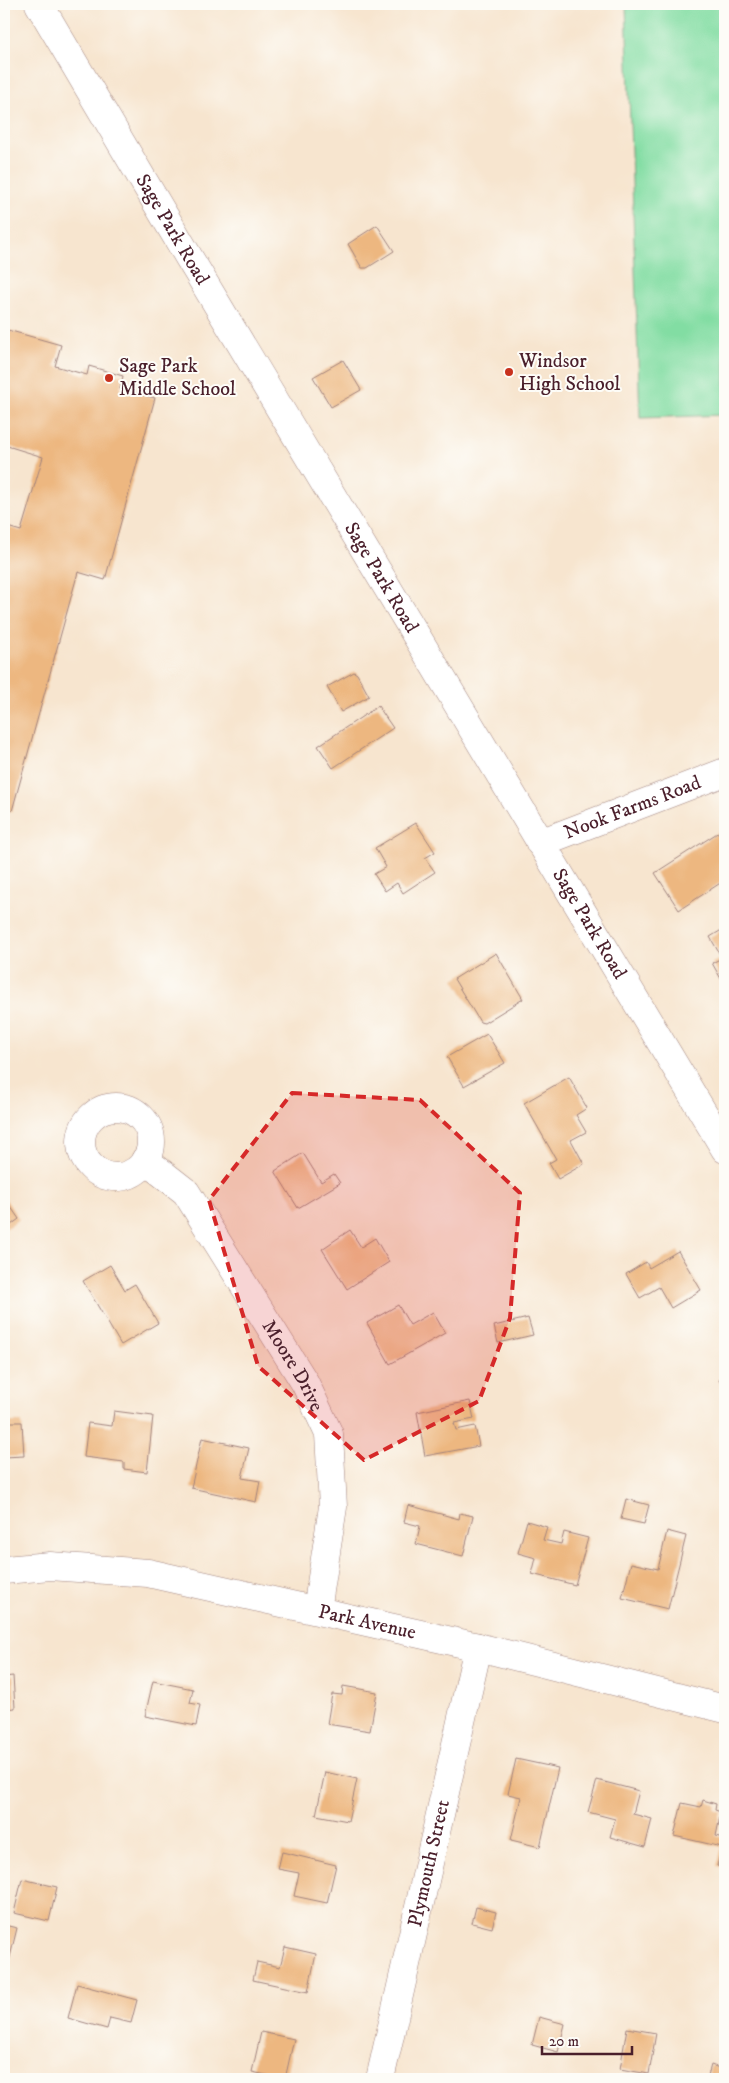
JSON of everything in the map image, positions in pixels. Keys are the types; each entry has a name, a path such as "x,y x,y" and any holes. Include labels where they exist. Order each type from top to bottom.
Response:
{"street":[{"name":"Sage Park Road","path":"39,4 197,271 725,1149"},
{"name":"Nook Farms Road","path":"540,843 725,772"},
{"name":"Moore Drive","path":"145,1160 186,1192 305,1382 329,1434 333,1507 317,1610"},
{"name":"Park Avenue","path":"4,1570 50,1566 148,1573 478,1647 725,1709"},
{"name":"Plymouth Street","path":"380,2079 478,1647"}],"highlighted area":[{"path":"292,1093 420,1100 520,1193 510,1318 479,1401 364,1460 258,1366 209,1200"}],"green space":[{"path":"626,4 725,4 725,415 640,418"}],"building":[{"path":"377,225 394,251 367,268 362,268 348,244"},
{"path":"4,329 61,345 55,366 87,375 89,366 123,376 120,389 155,398 105,580 78,572 12,811 4,809 4,526 21,531 43,457 4,445"},
{"path":"343,360 361,390 331,407 313,377"},
{"path":"354,672 369,696 341,712 327,687"},
{"path":"378,706 393,728 333,768 318,746"},
{"path":"416,823 435,852 425,858 435,872 403,893 397,883 385,891 374,874 386,867 375,848"},
{"path":"725,828 725,880 679,910 655,873"},
{"path":"725,928 725,986 712,963 722,958 710,937"},
{"path":"496,953 523,999 484,1023 480,1022 454,979"},
{"path":"487,1034 505,1063 464,1086 447,1057"},
{"path":"569,1077 587,1108 576,1115 586,1132 571,1140 584,1164 558,1179 549,1163 556,1159 524,1103"},
{"path":"303,1153 321,1182 334,1174 340,1183 298,1208 275,1171"},
{"path":"4,1197 19,1219 4,1230"},
{"path":"350,1230 361,1247 375,1238 389,1262 347,1289 322,1249"},
{"path":"678,1251 701,1290 671,1308 659,1287 640,1298 626,1274 646,1262 649,1268"},
{"path":"110,1265 125,1290 135,1284 158,1323 121,1345 83,1281"},
{"path":"398,1305 410,1325 433,1312 445,1333 390,1364 367,1323"},
{"path":"528,1318 533,1335 498,1343 494,1326"},
{"path":"725,1376 725,1391 719,1380"},
{"path":"470,1401 474,1419 454,1423 456,1430 475,1426 479,1446 425,1456 417,1412"},
{"path":"114,1411 153,1416 147,1472 124,1469 124,1462 84,1457 88,1423 112,1426"},
{"path":"4,1422 22,1422 24,1456 4,1457"},
{"path":"202,1438 249,1448 242,1478 260,1481 256,1502 191,1488"},
{"path":"626,1499 649,1505 644,1524 621,1519"},
{"path":"408,1505 459,1519 460,1513 473,1516 463,1556 416,1544 420,1526 404,1522"},
{"path":"527,1521 547,1527 543,1540 561,1544 564,1532 588,1538 575,1585 532,1574 536,1558 518,1553"},
{"path":"667,1531 686,1536 668,1609 622,1598 631,1563 658,1569"},
{"path":"13,1676 15,1708 4,1709 4,1677"},
{"path":"153,1681 193,1689 190,1703 200,1705 196,1726 145,1716"},
{"path":"343,1686 377,1692 370,1731 327,1724 332,1694 342,1695"},
{"path":"516,1759 558,1768 540,1847 511,1840 521,1797 508,1794"},
{"path":"325,1772 357,1779 348,1821 316,1815"},
{"path":"597,1780 639,1791 633,1814 652,1819 645,1847 610,1837 615,1819 588,1812"},
{"path":"703,1800 716,1804 715,1810 721,1812 716,1836 725,1838 725,1868 717,1866 722,1847 674,1836 682,1803 701,1807"},
{"path":"282,1852 336,1865 327,1903 294,1896 299,1873 278,1869"},
{"path":"22,1879 57,1887 49,1921 14,1913"},
{"path":"476,1907 496,1912 492,1928 472,1923"},
{"path":"4,1925 17,1928 4,1982"},
{"path":"285,1947 316,1954 308,1992 253,1980 257,1962 280,1967"},
{"path":"77,1984 137,2000 131,2023 110,2018 107,2029 68,2018"},
{"path":"539,2017 565,2024 558,2052 532,2045"},
{"path":"627,2028 656,2033 649,2074 620,2069"},
{"path":"261,2032 294,2039 285,2079 252,2072"},
{"path":"711,2065 725,2070 725,2079 707,2079"}],"place":[{"name":"Windsor High School","path":"509,372"},
{"name":"Sage Park Middle School","path":"109,378"}]}
